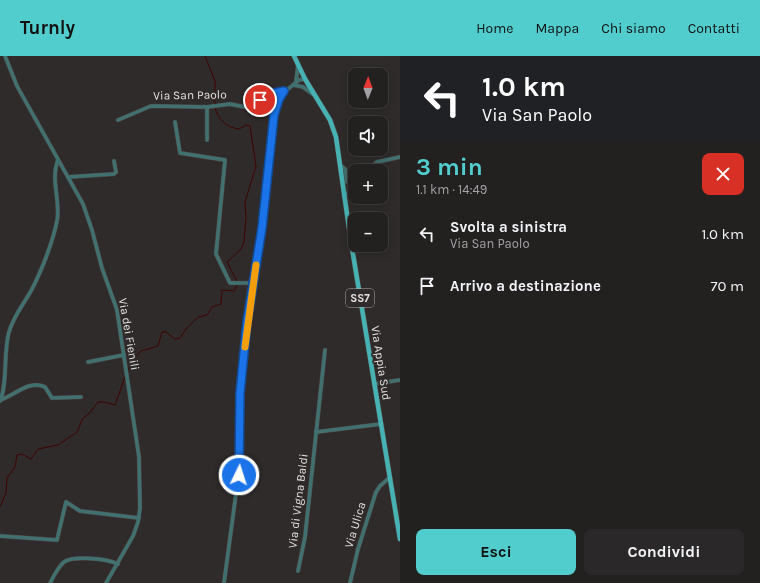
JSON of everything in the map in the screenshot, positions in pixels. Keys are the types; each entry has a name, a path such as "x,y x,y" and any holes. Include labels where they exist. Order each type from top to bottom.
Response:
{"main road":[{"name":"Via Appia Sud","path":"294,56 305,79 332,125 340,165 400,539"}],"street":[{"name":"Via dei Fienili","path":"5,56 17,86 85,209 101,267 117,307 139,459 139,518 133,536 106,583"},
{"path":"298,64 297,78 294,85 303,87 314,95"},
{"name":"Via San Paolo","path":"118,120 150,106 216,106 232,104 247,107 274,93 284,91 300,80 305,79"},
{"path":"224,583 239,471 240,393 247,322 255,283 274,115 279,99 284,91"},
{"path":"207,106 207,140"},
{"path":"175,122 180,153 225,160 216,254 229,282 234,284 255,283"},
{"path":"375,164 377,162 400,157"},
{"path":"0,401 6,349 10,330 19,309 32,288 55,228 58,214 55,171 58,160"},
{"path":"68,177 114,174 116,173 114,161"},
{"path":"340,165 345,168 346,179 348,180"},
{"path":"344,196 348,194"},
{"name":"Via di Vigna Baldi","path":"298,571 305,537 325,350"},
{"path":"88,362 124,355"},
{"path":"374,384 400,380"},
{"path":"0,401 22,388 38,385 45,386 52,398 81,397"},
{"path":"316,432 381,424"},
{"name":"Via Ulica","path":"350,583 358,549 376,492 389,478"},
{"path":"0,536 57,540 66,502 80,511 139,518"},
{"path":"50,583 60,566 69,560 105,560 118,564"}],"waterway":[{"path":"205,56 215,81 215,104"},
{"path":"215,107 218,116 226,125 239,129 246,125 250,126 256,166 245,202 246,217 244,242 241,249 227,262 237,281"},
{"path":"128,371 131,361 141,351 158,346 162,332 166,332 175,339 180,338 186,329 198,317 207,315 212,307 221,304 222,290 234,291 238,284"},
{"path":"0,507 6,493 7,478 15,467 17,455 22,454 31,459 38,449 58,445 77,432 83,418 89,414 98,402 115,405 125,377"}],"slow traffic":[{"path":"245,347 247,322 254,289 256,265"}],"route":[{"path":"239,475 239,402 247,324 254,289 257,256 262,228 267,166 274,115 279,99 284,91 274,93 260,100"}]}
